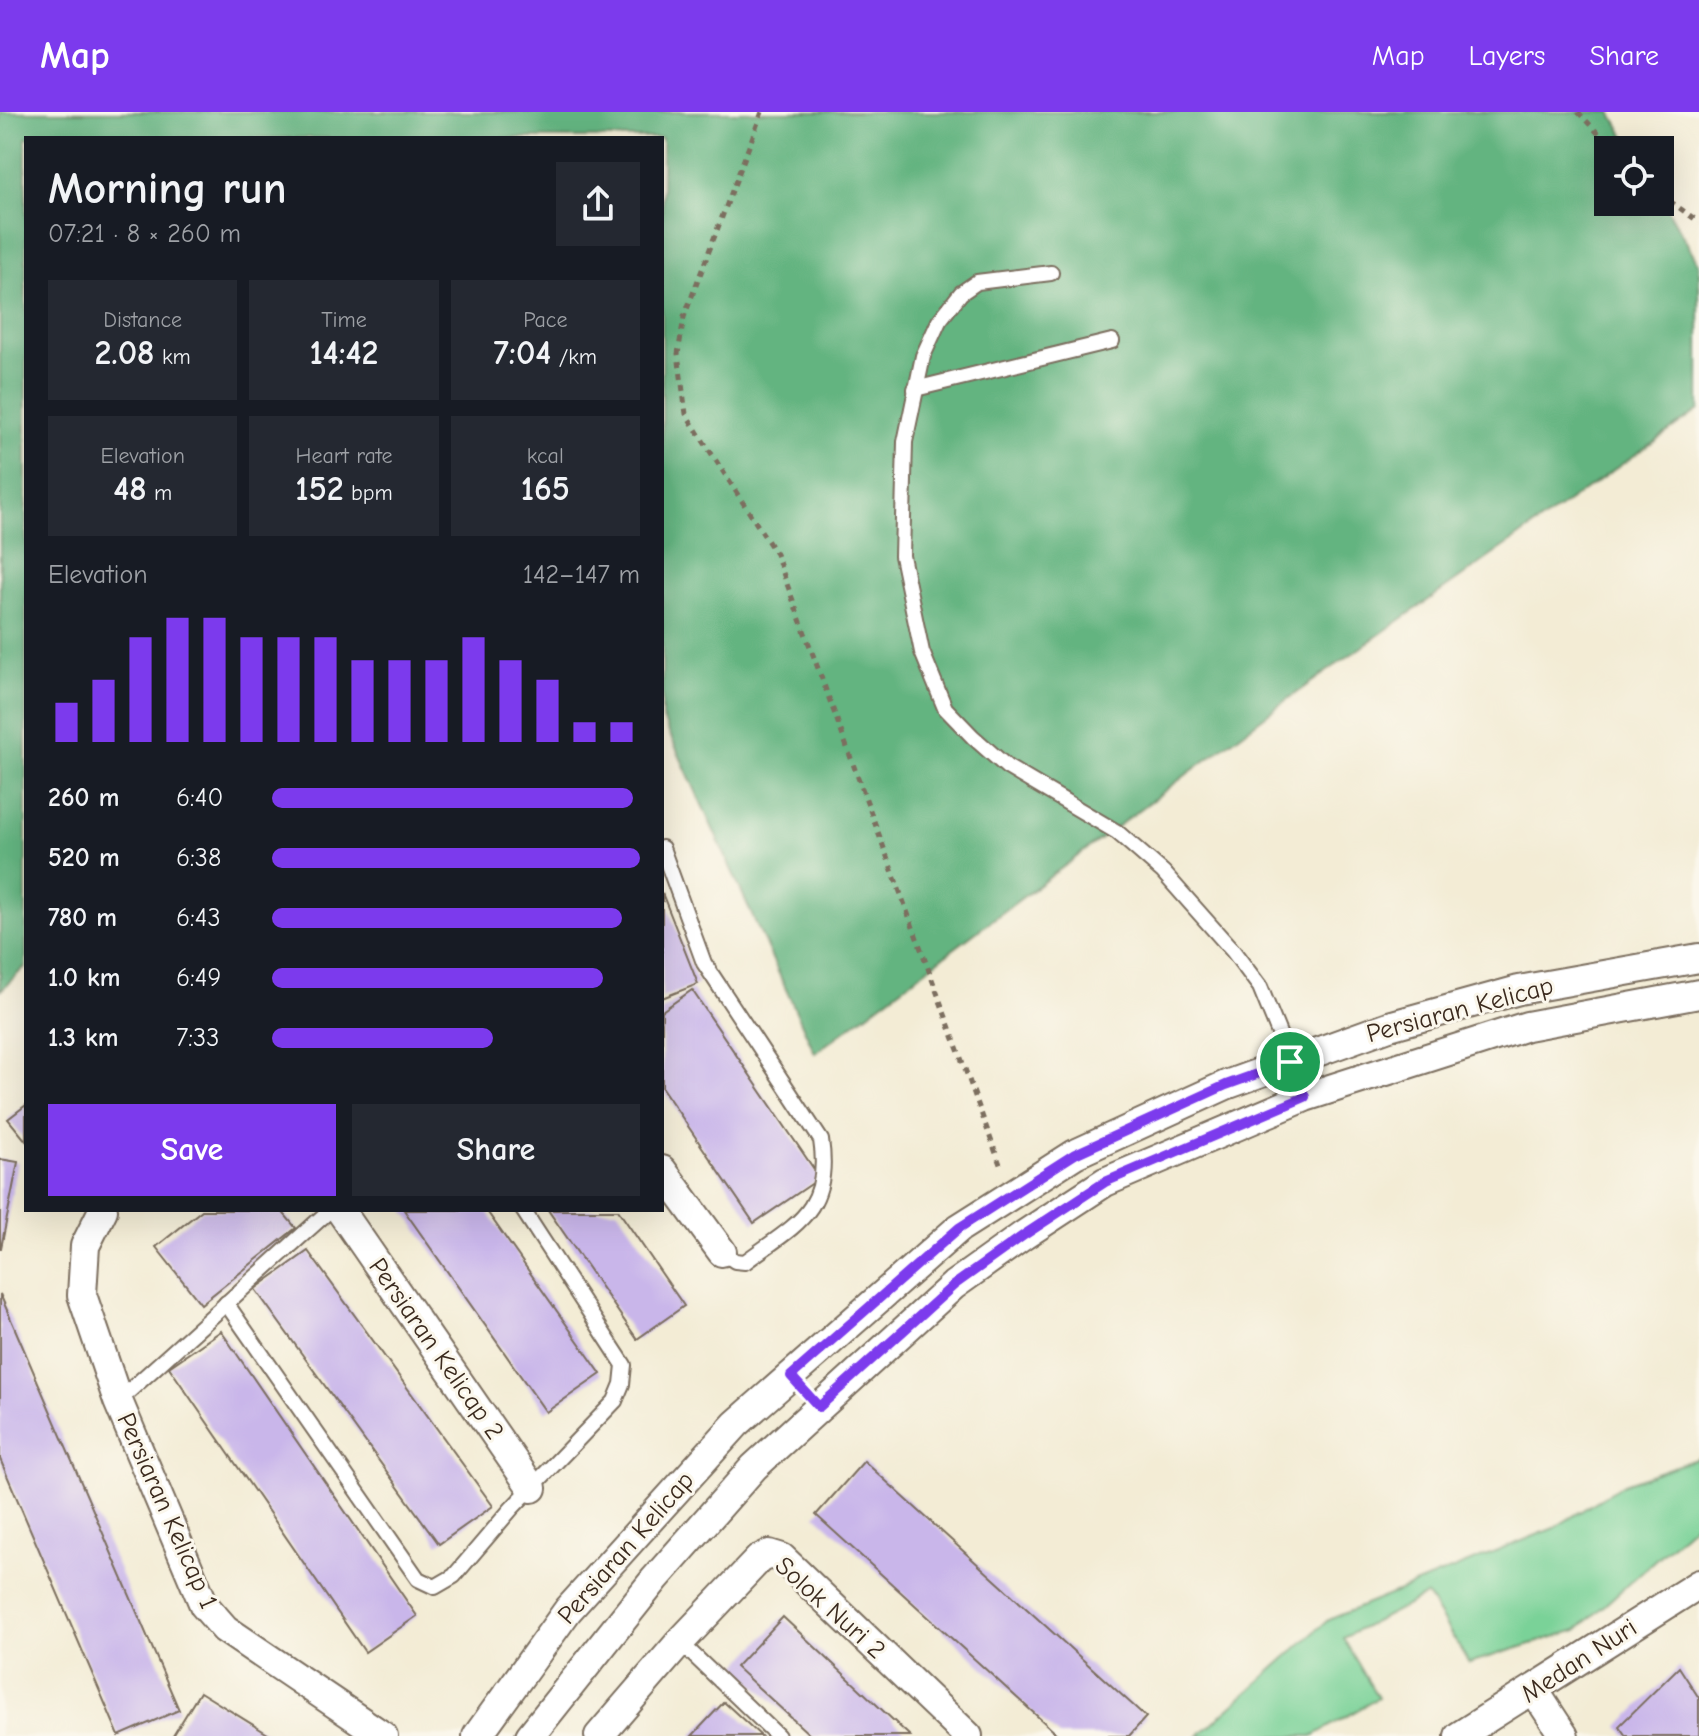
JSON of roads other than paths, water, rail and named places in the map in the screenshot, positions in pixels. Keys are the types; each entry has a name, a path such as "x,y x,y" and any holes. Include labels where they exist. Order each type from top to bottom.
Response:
{"street":[{"name":"Persiaran Kelicap","path":"477,1736 568,1610 736,1424 959,1228 1075,1154 1226,1085 1389,1026 1519,990 1699,958"},
{"name":"Persiaran Kelicap","path":"530,1736 655,1579 754,1467 954,1285 1105,1182 1305,1097 1527,1026 1699,994"},
{"path":"664,1173 722,1252"},
{"name":"Persiaran Kelicap 1","path":"102,1212 85,1246 82,1295 118,1401 204,1605 225,1629 383,1736"},
{"name":"Persiaran Kelicap 2","path":"341,1212 532,1488"},
{"path":"791,1376 819,1407"},
{"name":"Solok Nuri 2","path":"599,1736 680,1642 759,1559 769,1554 782,1558 968,1736"},
{"name":"Medan Nuri","path":"1459,1736 1699,1584"},
{"path":"1534,1690 1564,1736"}],"lane":[{"path":"1051,273 977,282 961,293 939,321 923,356 905,442 902,556 922,652 945,708 973,737 1007,767 1117,832 1163,872 1233,951 1260,987 1305,1097"},
{"path":"915,389 1112,341"},
{"path":"664,853 704,963 821,1140 824,1159 823,1179 815,1202 801,1221 745,1262 735,1261 722,1252"},
{"path":"118,1401 328,1212"},
{"path":"226,1303 418,1579 435,1587 454,1576 615,1401 622,1384 624,1365 524,1212"},
{"path":"680,1642 778,1736"}]}
